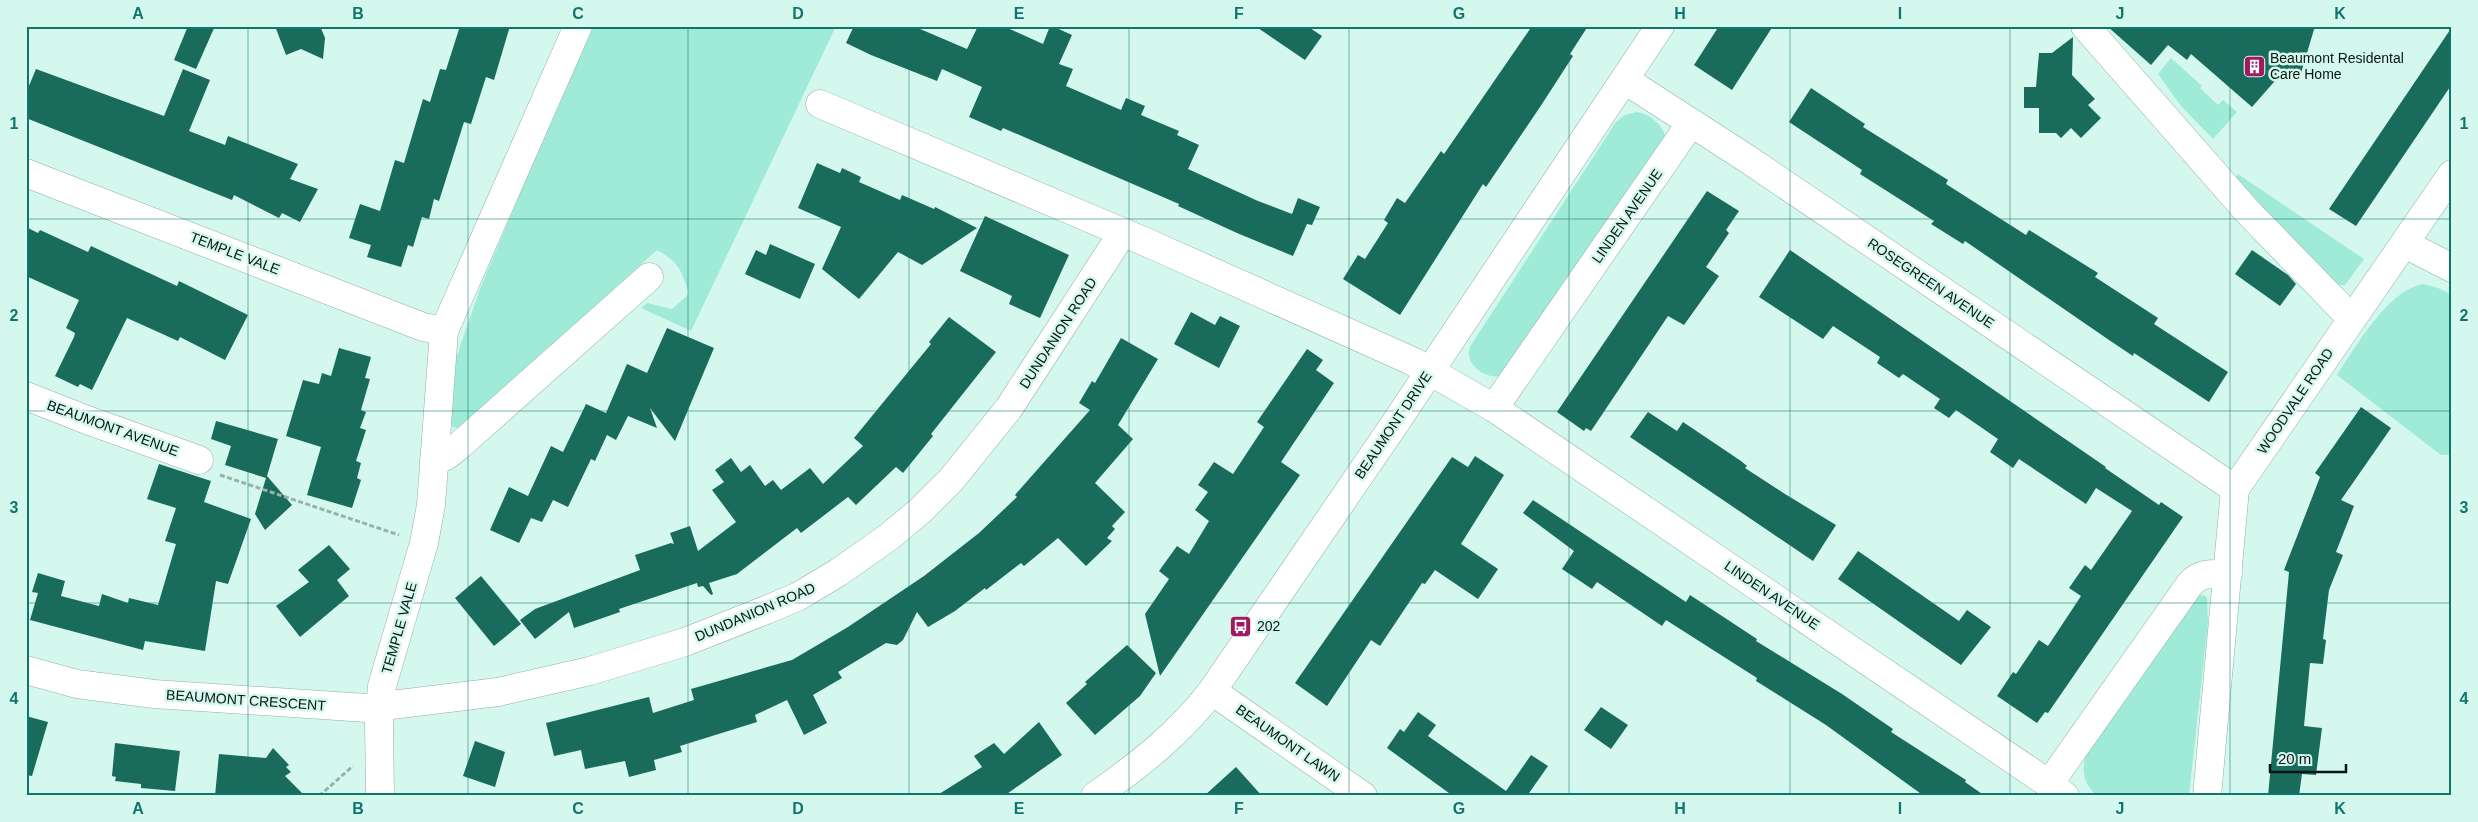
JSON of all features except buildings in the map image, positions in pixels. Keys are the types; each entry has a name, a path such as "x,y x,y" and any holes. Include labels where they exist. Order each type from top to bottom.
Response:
{"street":[{"name":"TEMPLE VALE","path":"379,707 382,686 424,543 431,505 444,331 578,26"},
{"name":"BEAUMONT DRIVE","path":"1095,796 1160,747 1190,718 1212,691 1429,372 1660,26"},
{"path":"2085,26 2246,211 2352,319"},
{"name":"ROSEGREEN AVENUE","path":"1625,80 2235,489"},
{"name":"LINDEN AVENUE","path":"820,104 1123,232 1412,362 1494,408 2057,790"},
{"name":"LINDEN AVENUE","path":"1494,408 1691,123"},
{"name":"TEMPLE VALE","path":"26,173 423,327 444,331"},
{"name":"WOODVALE ROAD","path":"2207,796 2235,489 2452,174"},
{"name":"DUNDANION ROAD","path":"379,707 498,692 590,671 685,642 799,596 826,580 890,536 921,510 970,458 1010,408 1123,232"},
{"path":"2404,244 2452,268"},
{"path":"434,461 446,456 460,445 649,277"},
{"name":"BEAUMONT AVENUE","path":"26,396 99,425 199,460"},
{"path":"2057,790 2190,584 2197,577 2204,574 2228,574"},
{"name":"BEAUMONT CRESCENT","path":"26,670 77,684 172,696 367,708 379,707"},
{"name":"BEAUMONT LAWN","path":"1212,691 1364,796"},
{"path":"379,707 380,796"}],"path":[{"path":"199,460 214,472 424,543"},
{"path":"320,796 354,765"}],"green space":[{"path":"591,26 836,26 691,331 641,308 647,303 672,309 689,294 679,268 671,259 657,250 460,429 453,427 450,421 453,367 481,286"},
{"path":"2171,58 2202,86 2200,88 2218,105 2223,100 2237,112 2213,139 2181,106 2158,74"},
{"path":"1637,112 1654,120 1661,127 1665,136 1504,375 1490,376 1483,373 1477,369 1470,358 1471,345 1616,122 1625,115"},
{"path":"2238,174 2364,259 2345,285 2334,285 2235,178"},
{"path":"2424,284 2452,295 2452,455 2441,455 2337,375 2363,335 2386,308 2398,296 2411,288"},
{"path":"2204,595 2207,598 2208,622 2189,796 2098,796 2089,787 2084,776 2086,752 2198,596"}],"place":[{"name":"Beaumont Residental Care Home","path":"2254,66"},
{"name":"202","path":"1241,626"}]}
